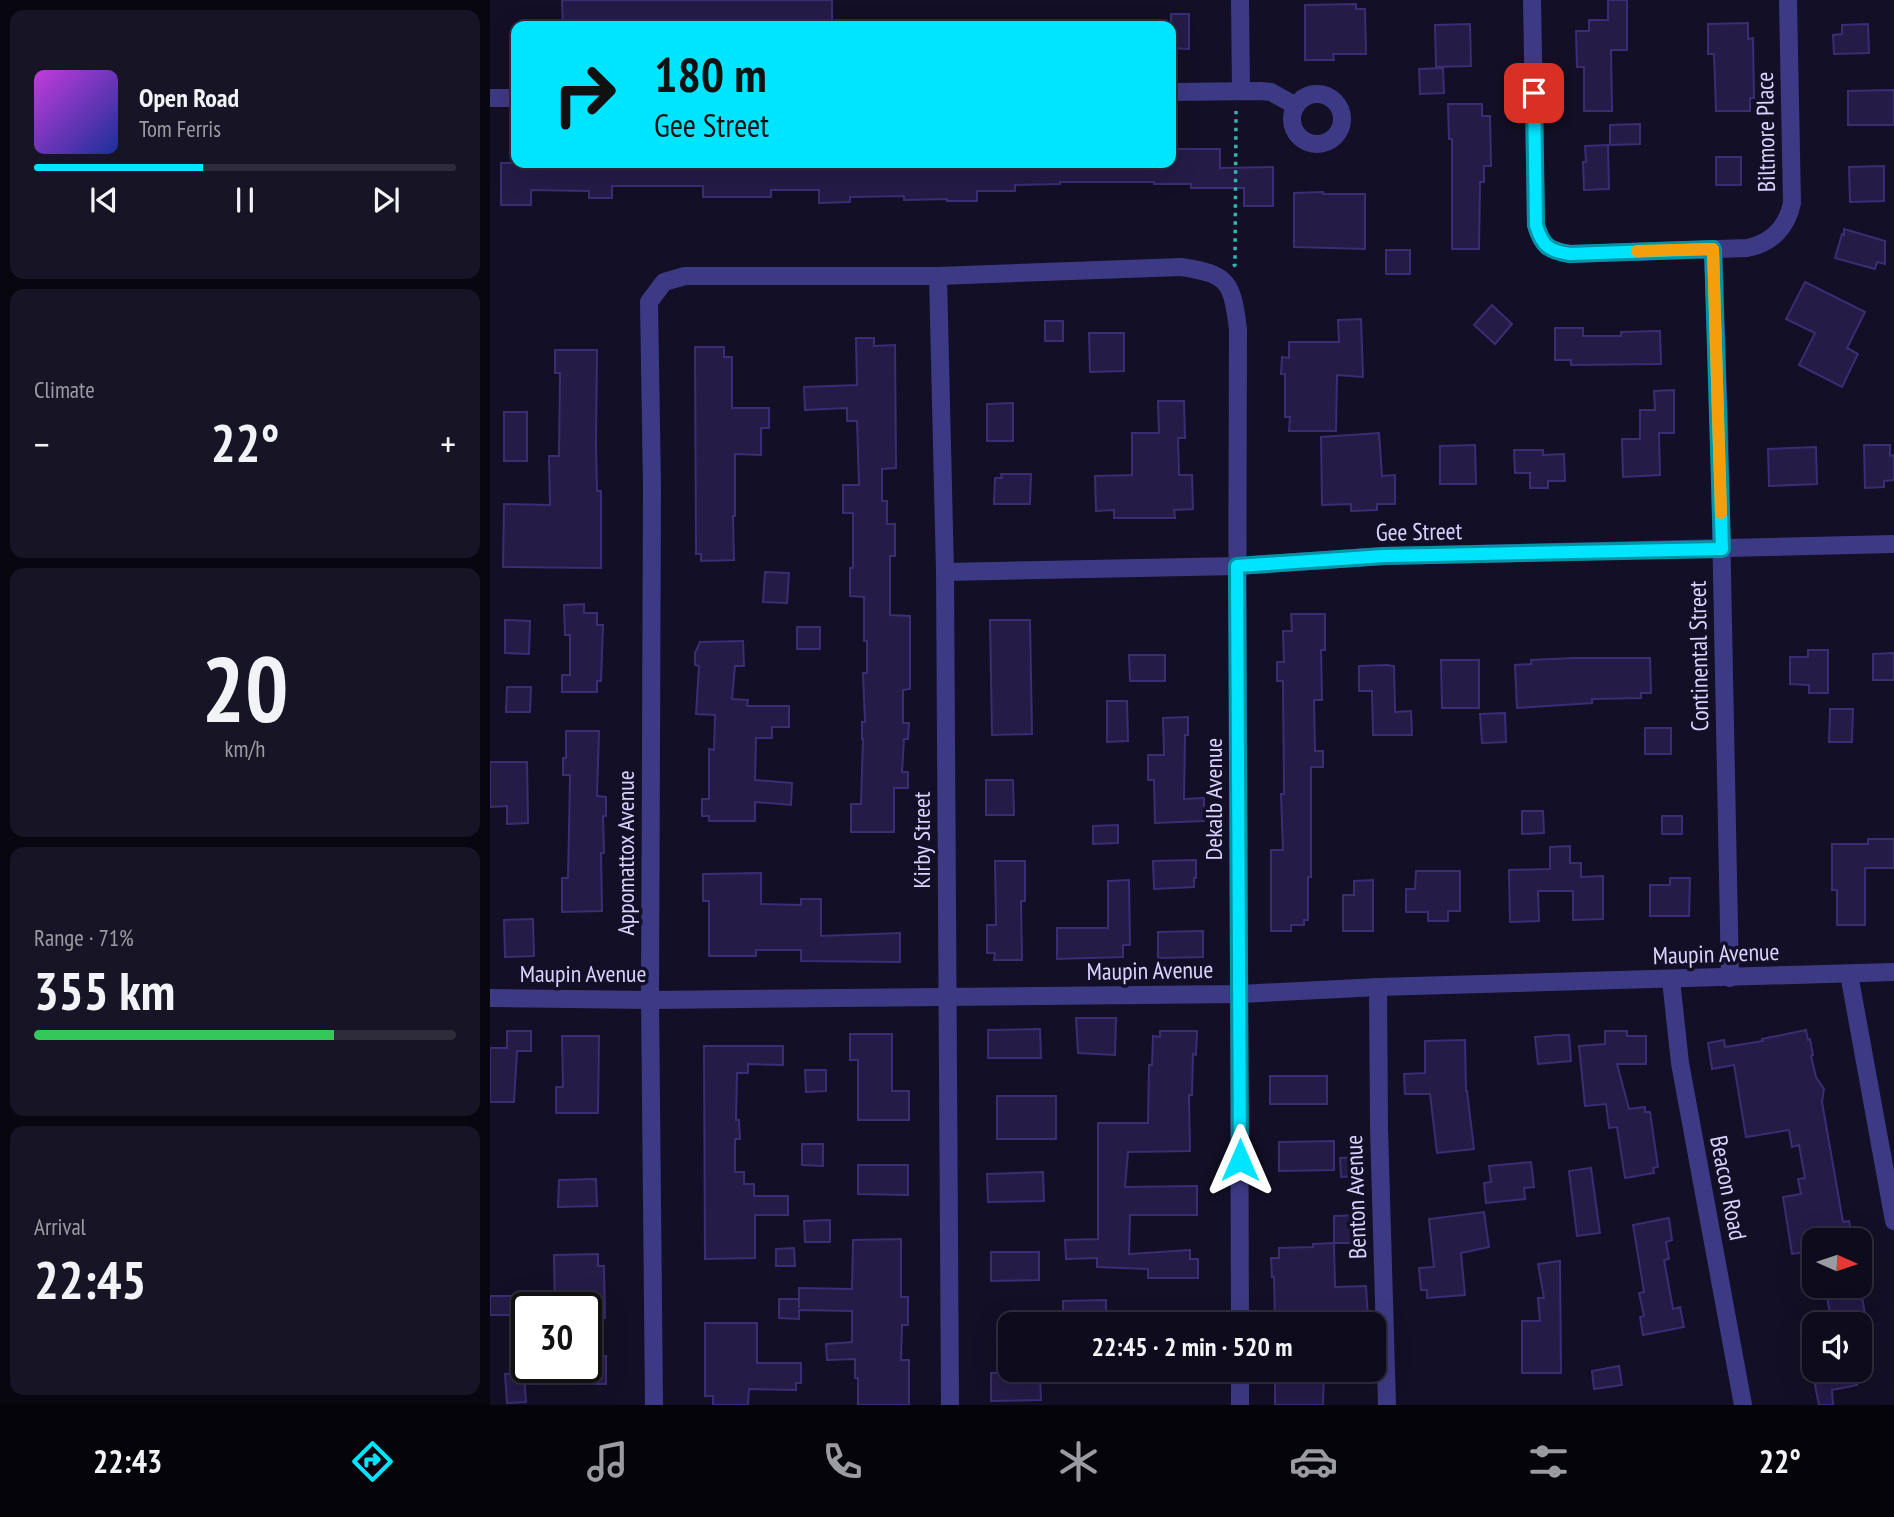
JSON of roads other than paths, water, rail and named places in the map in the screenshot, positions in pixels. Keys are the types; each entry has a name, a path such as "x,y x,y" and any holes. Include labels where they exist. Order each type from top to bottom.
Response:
{"street":[{"path":"1238,91 1240,0"},
{"name":"Biltmore Place","path":"1532,0 1536,225 1539,237 1547,246 1555,252 1570,254 1747,248 1771,239 1782,229 1792,203 1788,0"},
{"path":"1176,92 1271,92 1296,106"},
{"path":"490,98 511,97"},
{"name":"Continental Street","path":"1713,249 1730,978"},
{"name":"Dekalb Avenue","path":"938,276 1181,267 1202,270 1221,277 1235,301 1238,329 1240,1312"},
{"name":"Appomattox Avenue","path":"654,1405 650,999 652,488 649,302 664,282 684,275 938,276"},
{"name":"Kirby Street","path":"938,276 945,572 950,1405"},
{"name":"Gee Street","path":"945,572 1237,566 1384,556 1894,544"},
{"name":"Maupin Avenue","path":"490,998 947,998 1240,994 1378,987 1894,972"},
{"path":"1849,975 1894,1221"},
{"name":"Beacon Road","path":"1671,980 1680,1063 1744,1405"},
{"name":"Benton Avenue","path":"1378,987 1387,1405"},
{"path":"1240,1382 1240,1405"}]}
